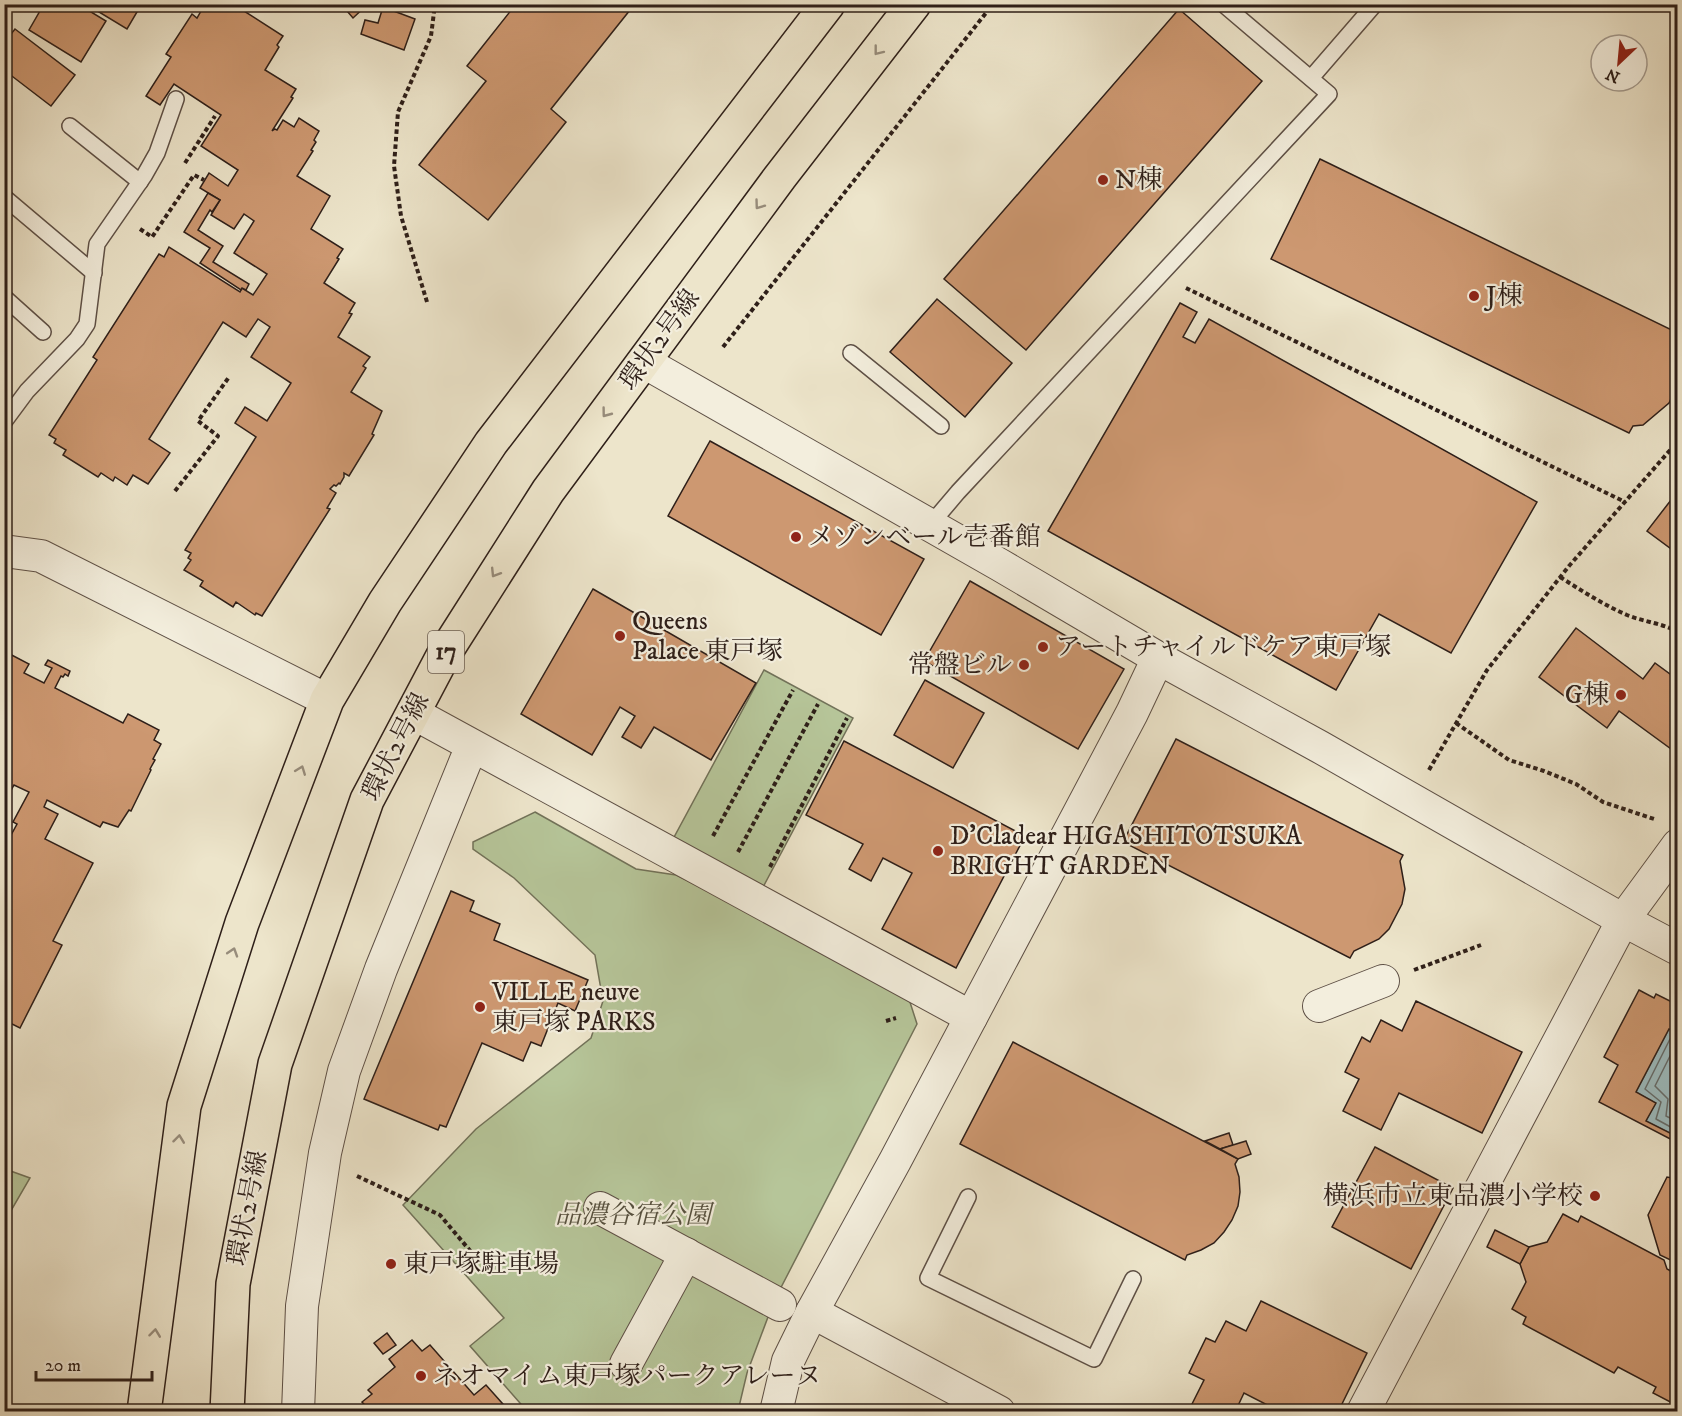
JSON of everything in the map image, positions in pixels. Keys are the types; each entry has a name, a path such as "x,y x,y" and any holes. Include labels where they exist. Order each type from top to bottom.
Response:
{"main road":[{"path":"144,1412 183,1106 242,923 327,700 385,602 492,443 828,4"},
{"name":"環状2号線","path":"227,1412 233,1284 275,1064 367,800 443,656 548,491 780,177 914,4"}],"street":[{"path":"644,362 1158,658 1677,949"},
{"path":"4,551 41,556 327,700"},
{"path":"776,1412 788,1361 812,1312 896,1161 1132,713 1158,658"},
{"path":"413,713 971,1017"},
{"path":"298,1412 302,1306 325,1153 344,1071 381,969 466,760"},
{"path":"1362,1412 1623,920 1677,845"},
{"path":"1319,1006 1383,981"},
{"path":"600,1208 644,1218 686,1254 722,1259 780,1305"},
{"path":"626,1364 686,1254"},
{"path":"812,1312 999,1412"}],"lane":[{"path":"930,525 958,492 1329,94 1223,4"},
{"path":"1311,78 1375,4"},
{"path":"4,422 27,391 77,339 87,324 97,244 157,153 176,99"},
{"path":"70,126 140,182"},
{"path":"4,197 93,273"},
{"path":"4,297 43,333"},
{"path":"851,353 941,426"},
{"path":"968,1197 928,1278 1094,1359 1133,1279"}],"path":[{"path":"427,302 401,216 394,166 398,112 430,36 435,4"},
{"path":"723,347 993,4"},
{"path":"138,228 152,237 194,175 204,180"},
{"path":"1160,275 1625,502"},
{"path":"175,491 218,436 198,421 229,378"},
{"path":"1429,771 1487,670 1560,577 1677,441"},
{"path":"1560,577 1599,602 1630,616 1671,628 1677,632"},
{"path":"714,835 794,690"},
{"path":"739,849 818,704"},
{"path":"770,867 847,718"},
{"path":"1456,723 1509,760 1575,784 1603,802 1658,820"},
{"path":"1383,981 1481,945"},
{"path":"325,1153 356,1175 440,1215 477,1259"}],"green space":[{"path":"764,670 853,718 762,889 672,841"},
{"name":"品濃谷宿公園","path":"535,812 636,869 676,875 910,992 908,996 917,1024 774,1301 747,1373 738,1411 527,1411 470,1346 504,1318 403,1205 476,1129 591,1038 603,1001 595,955 514,878 473,849 473,842"},
{"path":"4,1169 30,1178 5,1221"}],"water":[{"path":"1669,1029 1677,1033 1677,1137 1646,1121 1655,1103 1636,1092"}],"building":[{"path":"44,4 78,4 106,21 81,62 29,30"},
{"path":"97,4 125,4 137,12 127,29 94,9"},
{"path":"205,4 233,4 283,36 265,70 296,89 291,97 293,98 272,131 277,130 283,120 294,127 299,118 319,131 311,150 313,151 297,176 330,196 311,229 343,249 324,283 355,303 349,313 352,314 338,337 370,357 363,366 366,368 351,392 382,411 372,434 374,435 349,476 344,473 340,484 330,489 336,493 327,508 330,509 262,616 256,613 255,615 236,602 233,607 200,586 203,581 184,570 191,560 188,558 191,553 185,550 256,437 235,423 245,407 267,421 291,383 251,357 270,327 258,319 246,337 223,322 149,439 170,453 148,484 133,475 127,485 115,477 113,481 101,473 98,477 63,455 66,450 54,443 56,439 49,435 97,360 93,357 159,254 164,257 169,247 240,292 242,288 253,295 267,274 234,253 254,221 244,214 234,229 211,215 220,200 200,188 209,173 228,186 238,170 201,146 221,115 174,84 160,105 146,96 171,57 166,54 192,14 197,18"},
{"path":"341,4 368,4 353,18"},
{"path":"516,4 623,4 630,10 551,109 566,122 488,220 419,165 486,81 467,66"},
{"path":"383,7 415,19 404,50 361,34 365,20 378,23"},
{"name":"N棟","path":"1179,9 1262,81 1026,350 944,279"},
{"path":"15,29 75,75 51,106 4,70 4,43"},
{"name":"J棟","path":"1320,159 1678,333 1674,341 1678,354 1678,384 1669,403 1643,425 1633,426 1629,433 1271,259"},
{"path":"208,193 220,200 212,212 210,210 198,230 223,246 213,262 249,284 246,290 242,288 241,290 200,263 210,248 184,232"},
{"path":"937,299 1012,363 965,417 890,352"},
{"path":"1180,303 1197,312 1183,337 1195,343 1209,319 1537,502 1451,653 1379,614 1336,690 1048,531"},
{"name":"メゾンベール壱番館","path":"710,441 924,559 881,635 668,516"},
{"path":"1678,491 1678,554 1647,531"},
{"name":"常盤ビル","path":"970,581 1124,669 1078,749 924,661"},
{"name":"Queens Palace 東戸塚","path":"593,589 756,683 711,760 654,727 641,748 622,737 635,716 620,707 592,755 521,714"},
{"name":"G棟","path":"1576,628 1643,679 1655,663 1678,680 1678,754 1619,711 1607,728 1539,677"},
{"path":"4,651 29,664 24,673 44,683 52,668 45,665 48,660 70,671 68,676 65,674 61,676 55,688 123,723 128,714 159,730 154,740 161,744 131,811 129,810 118,827 103,822 100,827 47,800 44,807 58,814 45,839 93,863 53,941 62,945 20,1028 4,1020 4,848 17,824 13,822 29,792 14,785 4,803"},
{"path":"925,680 984,713 953,768 894,735"},
{"path":"1176,739 1403,855 1400,861 1405,889 1402,904 1389,929 1379,939 1354,951 1350,958 1123,842"},
{"name":"D'Cladear HIGASHITOTSUKA BRIGHT GARDEN","path":"844,741 1025,836 956,968 882,929 912,873 883,858 871,881 849,869 863,844 806,815"},
{"name":"VILLE neuve 東戸塚 PARKS","path":"451,891 474,901 470,911 500,924 494,940 588,980 575,1011 558,1003 541,1046 531,1042 523,1061 482,1043 446,1127 440,1125 438,1130 364,1099"},
{"path":"1639,990 1654,998 1656,994 1678,1005 1678,1033 1669,1029 1636,1092 1656,1103 1646,1121 1678,1137 1678,1143 1599,1102 1618,1065 1604,1057"},
{"path":"1416,1001 1522,1052 1482,1133 1399,1093 1381,1130 1343,1111 1359,1079 1345,1072 1362,1037 1370,1042 1381,1020 1402,1031"},
{"path":"1013,1042 1238,1159 1235,1164 1239,1177 1238,1206 1232,1220 1214,1243 1187,1255 1185,1260 960,1144"},
{"path":"1229,1133 1233,1145 1220,1149 1205,1141"},
{"path":"1246,1141 1251,1154 1238,1159 1220,1149"},
{"path":"1375,1147 1453,1188 1411,1269 1332,1227"},
{"path":"1678,1176 1678,1275 1670,1271 1675,1262 1660,1255 1648,1215 1667,1177"},
{"path":"1563,1214 1578,1222 1581,1216 1664,1260 1667,1269 1678,1275 1678,1406 1653,1393 1656,1387 1618,1367 1614,1373 1523,1324 1526,1317 1512,1309 1526,1282 1520,1264 1529,1247 1547,1242"},
{"path":"1495,1230 1529,1247 1520,1264 1487,1247"},
{"path":"1261,1301 1367,1353 1338,1412 1281,1412 1244,1393 1235,1412 1188,1412 1204,1380 1189,1373 1206,1338 1215,1342 1226,1321 1246,1331"},
{"path":"387,1333 396,1345 383,1354 374,1343"},
{"name":"ネオマイム東戸塚パークアレーヌ","path":"412,1340 422,1351 430,1345 474,1395 486,1385 510,1412 371,1412 362,1402 372,1394 368,1390 395,1367 389,1359"}],"place":[{"name":"N棟","path":"1103,180"},
{"name":"J棟","path":"1474,296"},
{"name":"メゾンベール壱番館","path":"796,537"},
{"name":"Queens Palace 東戸塚","path":"620,636"},
{"name":"アートチャイルドケア東戸塚","path":"1043,647"},
{"name":"常盤ビル","path":"1024,665"},
{"name":"G棟","path":"1621,695"},
{"name":"D'Cladear HIGASHITOTSUKA BRIGHT GARDEN","path":"938,851"},
{"name":"VILLE neuve 東戸塚 PARKS","path":"480,1007"},
{"name":"横浜市立東品濃小学校","path":"1595,1196"},
{"name":"東戸塚駐車場","path":"391,1264"},
{"name":"ネオマイム東戸塚パークアレーヌ","path":"421,1376"}]}
